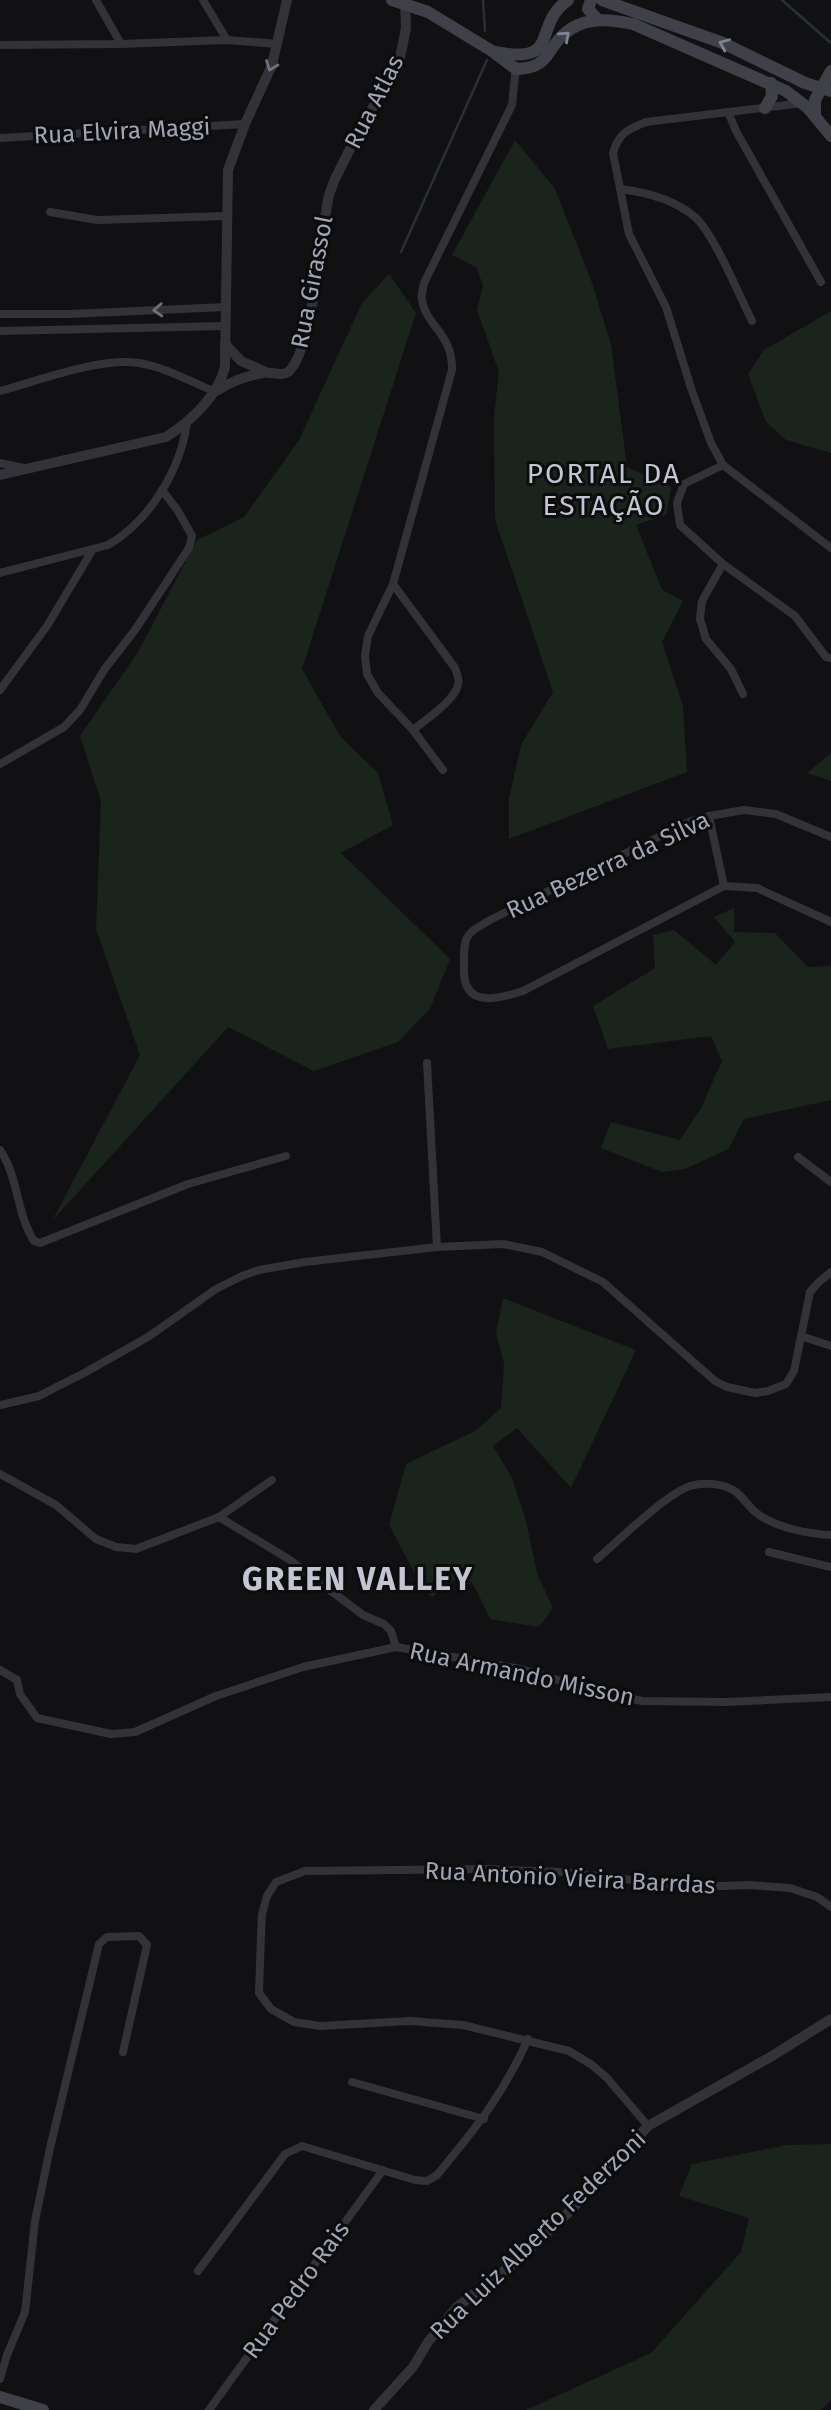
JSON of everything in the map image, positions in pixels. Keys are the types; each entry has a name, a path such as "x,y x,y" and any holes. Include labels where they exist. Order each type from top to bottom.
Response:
{"main road":[{"path":"392,0 428,12 492,51 516,63 532,67 550,54 564,34 572,29 607,18 633,24 786,91 803,103 831,136"},
{"path":"516,63 539,48 554,15 568,0"},
{"path":"591,0 588,9 598,20"},
{"path":"602,0 723,43 796,79 826,90"},
{"path":"815,115 814,103 826,90 831,71"},
{"path":"765,108 772,96 771,83"},
{"path":"0,2397 43,2410"}],"street":[{"path":"96,0 121,44"},
{"path":"204,0 227,40"},
{"path":"0,475 166,437 187,421 216,392 222,379 226,344 228,170 272,65 287,0"},
{"name":"Rua Atlas","path":"329,195 344,160 400,58 406,28 405,5"},
{"path":"0,45 227,40 278,44"},
{"path":"443,771 413,730 378,693 367,674 365,656 368,636 393,584 452,370 450,347 422,299 424,283 512,105 516,63"},
{"path":"803,103 646,122 627,130 617,140 613,153 629,234 666,307 691,388 711,443 723,465 831,548"},
{"path":"729,114 821,282"},
{"name":"Rua Elvira Maggi","path":"0,138 245,124"},
{"path":"620,189 642,192 695,217 708,233 752,321"},
{"name":"Rua Girassol","path":"216,392 236,379 266,372 281,375 287,373 300,350 316,279 329,195"},
{"path":"50,212 97,220 226,216"},
{"path":"0,314 69,314 226,307"},
{"path":"69,314 71,330"},
{"path":"0,331 226,326"},
{"path":"226,344 241,361 266,372"},
{"path":"0,391 89,367 122,362 153,366 216,392"},
{"path":"0,573 108,545 121,537 153,504 162,490 180,454 187,421"},
{"path":"0,464 27,469"},
{"path":"723,465 684,484 677,503 680,525 723,564 794,616 826,657 831,658"},
{"path":"0,764 64,727 80,710 104,670 135,630 189,548 192,536 162,490"},
{"path":"0,690 47,626 93,549"},
{"path":"723,564 702,601 700,619 706,639 731,669 743,694"},
{"path":"393,584 455,668 459,682 456,691 435,713 413,730"},
{"name":"Rua Bezerra da Silva","path":"724,886 514,994 486,998 478,996 466,987 463,976 465,944 470,933 490,920 691,821 744,810 775,814 831,837"},
{"path":"709,816 724,886 757,888 831,922"},
{"path":"427,1063 437,1247"},
{"path":"0,1150 13,1177 27,1230 34,1241 40,1243 188,1184 286,1156"},
{"path":"798,1157 831,1182"},
{"path":"0,1405 39,1396 86,1372 148,1337 216,1289 259,1270 437,1247 503,1244 526,1247 563,1261 603,1282 715,1381 743,1391 768,1391 786,1384 798,1359 810,1292 831,1272"},
{"path":"801,1336 831,1346"},
{"path":"0,1474 55,1505 96,1539 116,1547 136,1549 219,1517 272,1480"},
{"path":"597,1559 671,1496 690,1486 713,1483 734,1490 758,1514 775,1522 813,1534 831,1535"},
{"name":"Rua Armando Misson","path":"219,1517 290,1560 363,1615 384,1624 391,1631 396,1647 521,1669 580,1687 642,1700 726,1702 831,1697"},
{"path":"769,1552 831,1567"},
{"path":"0,1670 17,1680 20,1693 37,1718 111,1734 135,1732 216,1696 303,1667 396,1647"},
{"name":"Rua Antonio Vieira Barrdas","path":"528,2039 463,2025 423,2022 320,2026 294,2022 271,2010 259,1993 261,1914 275,1882 305,1871 485,1868 563,1872 693,1887 749,1885 790,1888 817,1896 831,1907"},
{"path":"0,2379 6,2355 25,2312 45,2172 99,1944 107,1937 139,1936 147,1945 123,2052"},
{"name":"Rua Luiz Alberto Federzoni","path":"374,2410 407,2375 428,2342 457,2307 518,2260 571,2210 648,2126 772,2056 831,2018"},
{"path":"198,2271 285,2154 302,2146 426,2181 437,2175 484,2119 512,2074 528,2039 569,2051 592,2065 607,2078 648,2126"},
{"path":"352,2082 484,2119"},
{"name":"Rua Pedro Rais","path":"209,2410 383,2170"}],"shaded area":[{"path":"515,140 555,189 591,280 611,344 627,467 671,487 667,514 636,525 662,590 683,601 662,642 683,706 687,772 509,839 509,799 521,745 553,692 495,520 494,416 499,372 477,310 483,285 476,267 452,255"},
{"path":"389,274 416,313 302,669 340,736 378,773 393,825 341,853 450,959 430,1009 398,1042 314,1071 228,1027 52,1221 140,1055 96,929 101,801 80,736 138,652 197,540 244,517 299,440 362,303"},
{"path":"831,311 831,453 786,440 766,422 748,374 764,350"},
{"path":"831,753 831,781 807,773"},
{"path":"734,908 734,932 775,933 808,967 831,966 831,1100 744,1119 728,1149 685,1169 662,1172 601,1148 611,1122 680,1140 701,1108 722,1061 711,1036 608,1049 593,1006 655,968 653,935 674,930 716,965 735,942 714,917"},
{"path":"503,1298 636,1350 571,1488 517,1428 493,1446 512,1478 525,1517 538,1576 553,1608 539,1627 490,1619 465,1573 432,1597 422,1587 389,1525 406,1464 475,1431 501,1408 504,1364 496,1332"},
{"path":"831,2144 831,2400 821,2410 526,2410 651,2353 741,2252 749,2218 679,2196 692,2164 787,2145"}],"waterway":[{"path":"483,0 485,31"},
{"path":"782,0 831,43"},
{"path":"401,252 487,60"}],"district":[{"name":"PORTAL DA ESTAÇÃO","path":"604,489"},
{"name":"GREEN VALLEY","path":"358,1579"}]}
